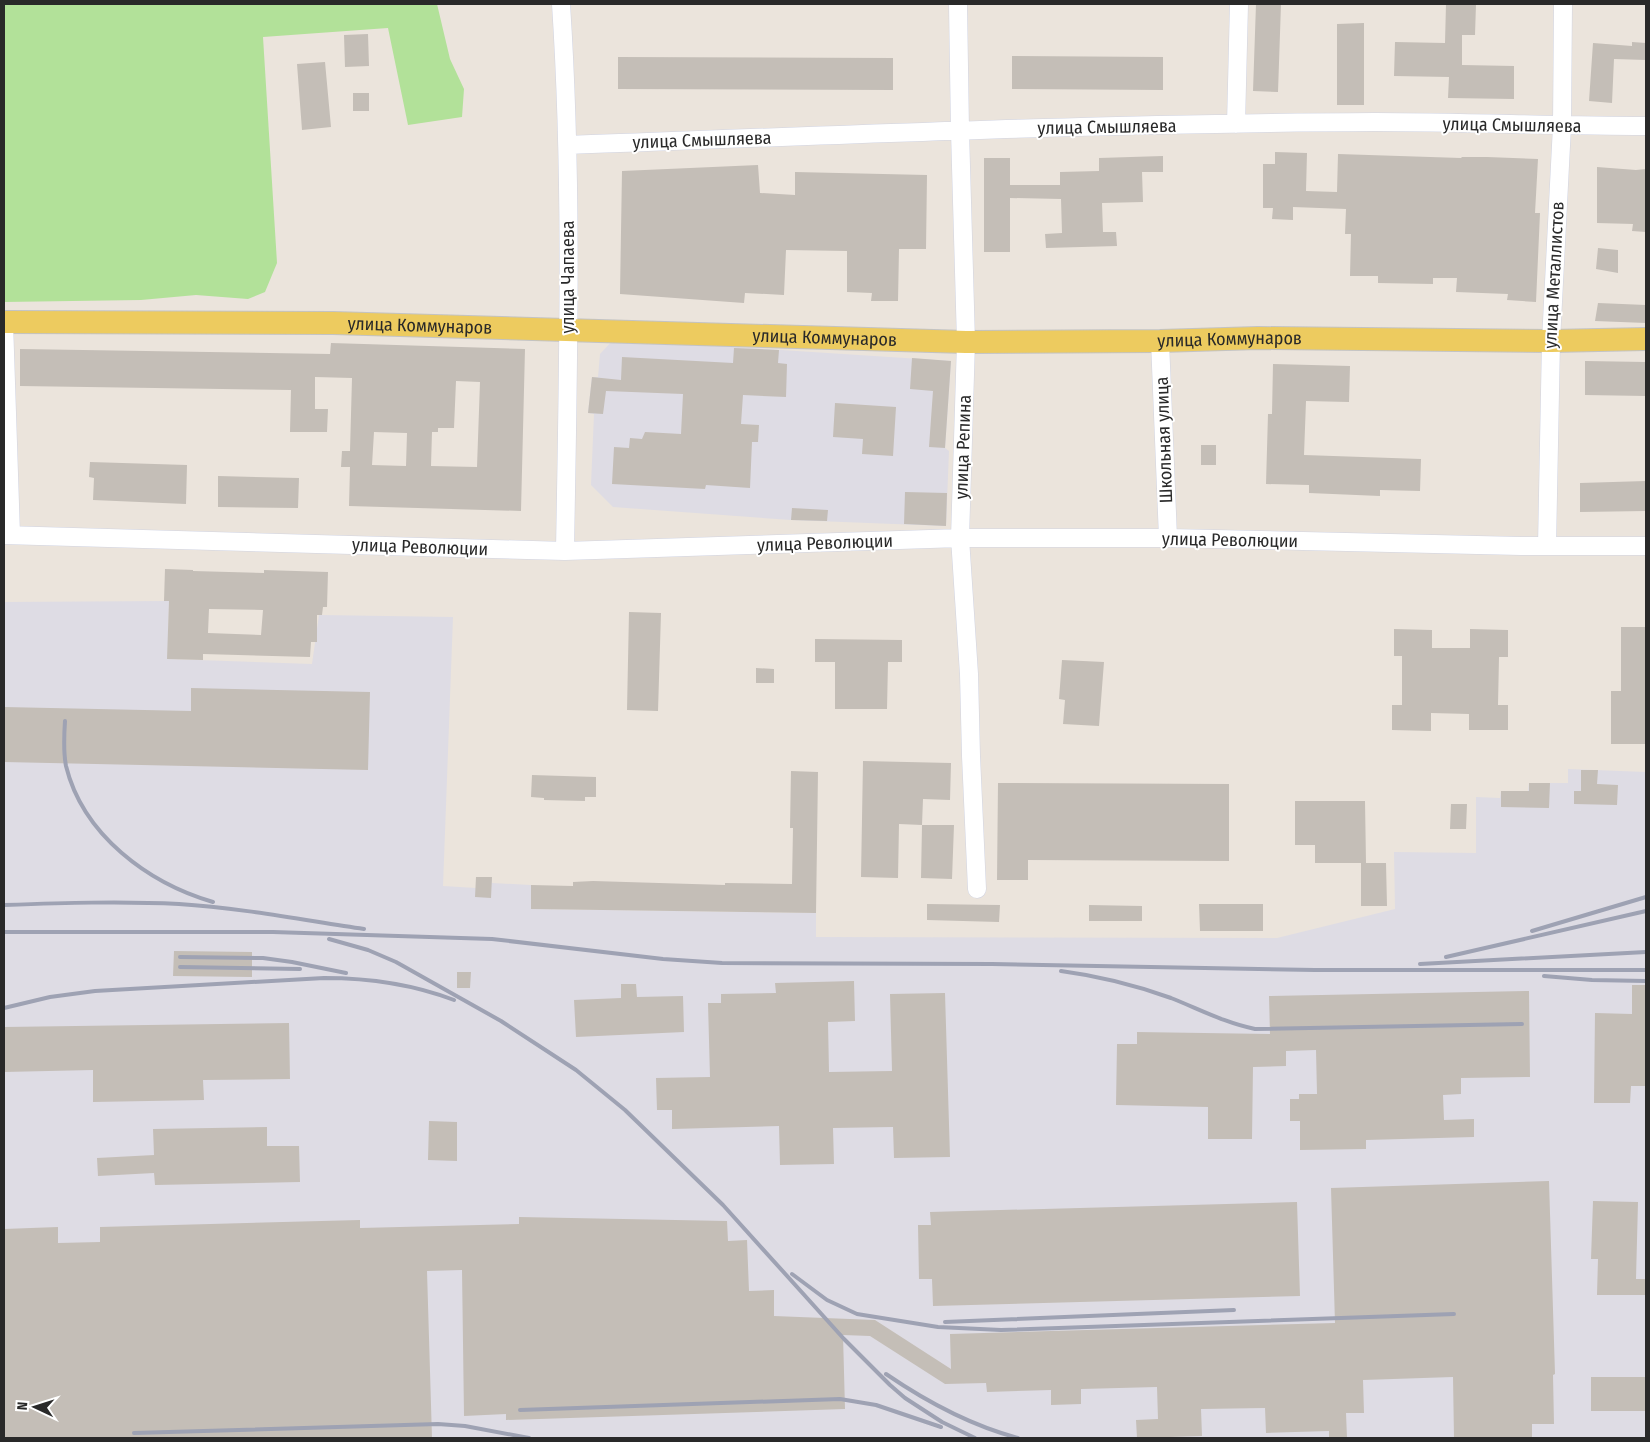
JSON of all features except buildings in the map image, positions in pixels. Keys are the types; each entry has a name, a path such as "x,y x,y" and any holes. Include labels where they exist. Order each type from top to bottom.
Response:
{"main road":[{"name":"улица Коммунаров","path":"4,322 333,323 966,342 1160,341 1258,338 1646,340"}],"street":[{"name":"улица Чапаева","path":"561,4 568,145 565,551"},
{"name":"улица Репина","path":"958,4 966,342 960,538 969,674 977,889"},
{"path":"1236,124 1239,4"},
{"name":"улица Металлистов","path":"1547,546 1550,341 1562,126 1563,4"},
{"name":"улица Смышляева","path":"568,145 960,131 1236,124 1378,122 1646,126"},
{"path":"4,322 7,535"},
{"name":"Школьная улица","path":"1160,341 1168,538"},
{"name":"улица Революции","path":"7,535 565,551 960,538 1168,538 1547,546 1646,546"}],"shaded area":[{"path":"614,339 951,361 945,448 949,451 946,526 791,520 613,507 591,485 594,414 588,413 592,377 598,377 600,354"},
{"path":"169,601 168,659 312,664 319,615 453,617 443,886 476,888 476,877 492,877 492,883 531,885 531,909 816,913 816,937 1277,938 1395,909 1394,852 1476,853 1476,797 1500,798 1501,791 1528,791 1529,783 1568,783 1568,769 1646,772 1646,1438 4,1438 4,602"}],"green space":[{"path":"4,4 437,4 450,59 464,89 462,117 408,125 388,28 263,37 277,263 265,292 248,299 196,295 141,300 4,302"}],"railway":[{"path":"65,721 64,749 66,766 75,791 87,814 103,834 142,869 189,894 213,902"},
{"path":"1532,931 1646,897"},
{"path":"4,905 113,902 179,904 249,911 364,929"},
{"path":"1446,957 1646,911"},
{"path":"4,932 273,932 492,939 663,959 722,963 992,964 1315,970 1646,970"},
{"path":"329,939 368,950 396,962 501,1021 576,1070 625,1110 723,1205 844,1339 890,1385 905,1398 942,1422 975,1438"},
{"path":"1420,964 1646,952"},
{"path":"180,957 263,958 346,973"},
{"path":"180,967 300,969"},
{"path":"1061,971 1117,981 1144,989 1255,1029 1522,1024"},
{"path":"1544,976 1592,980 1646,981"},
{"path":"4,1008 50,997 95,991 324,978 390,983 438,994 454,1000"},
{"path":"792,1274 827,1300 857,1314 938,1327 1001,1330 1454,1314"},
{"path":"945,1322 1234,1310"},
{"path":"886,1374 949,1412 1000,1433 1018,1438"},
{"path":"520,1410 840,1399 876,1405 941,1427"},
{"path":"134,1433 438,1424 465,1426 529,1438"}]}
